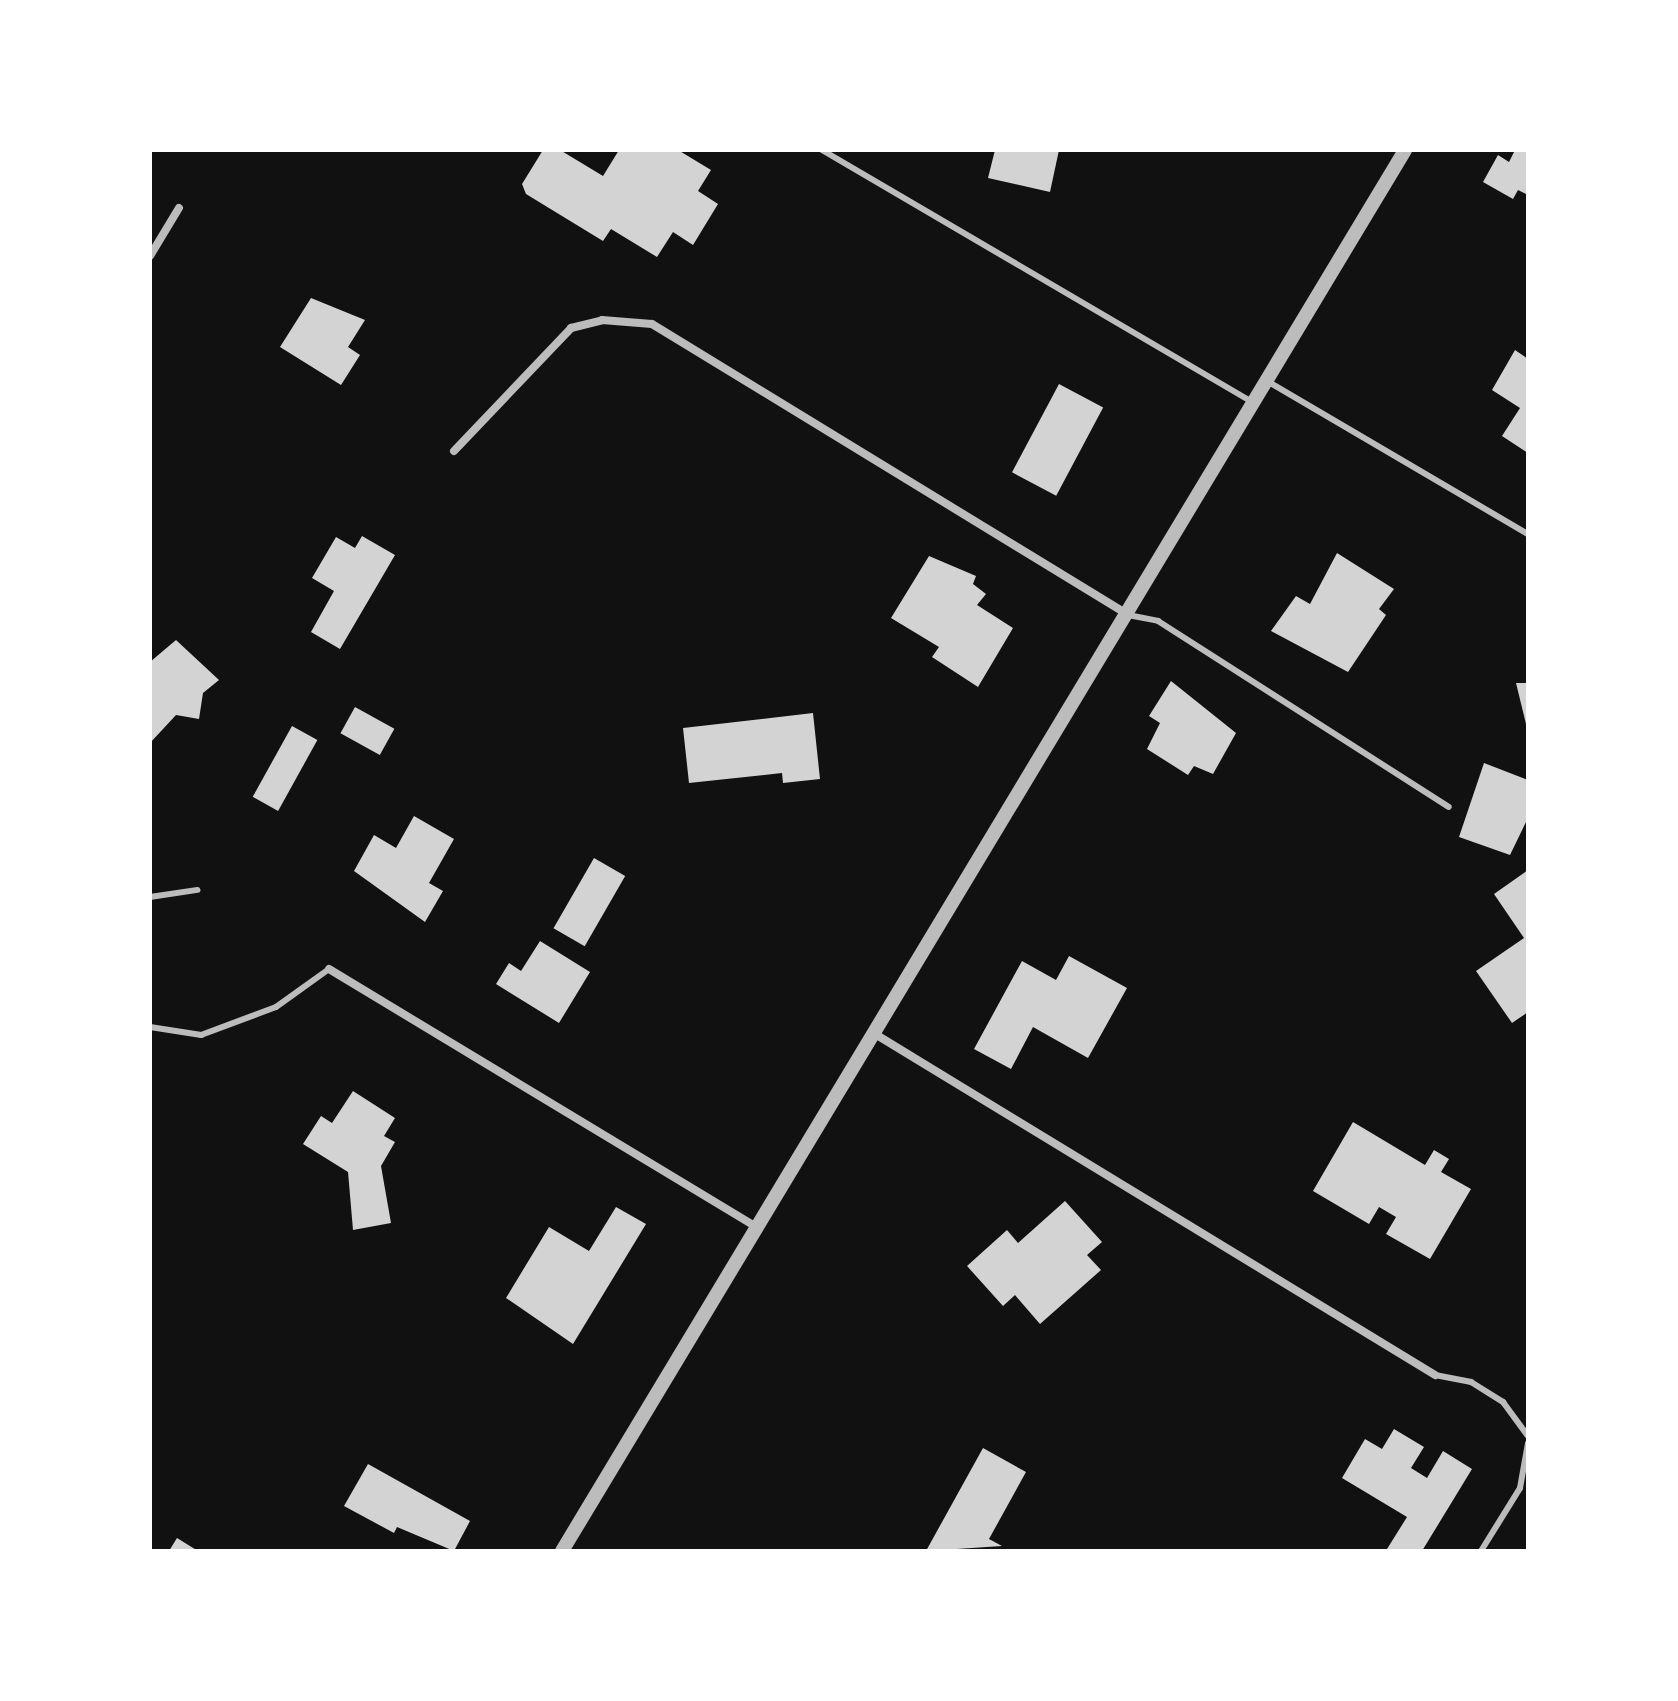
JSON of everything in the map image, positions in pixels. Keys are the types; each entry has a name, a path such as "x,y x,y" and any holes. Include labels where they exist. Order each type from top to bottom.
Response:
{"street":[{"path":"562,1551 1405,150"},
{"path":"150,256 179,208"},
{"path":"454,451 571,328 602,320 652,324 1127,614"},
{"path":"329,969 759,1228"},
{"path":"875,1034 1435,1375"}],"lane":[{"path":"822,150 1254,403"},
{"path":"1267,381 1528,534"},
{"path":"1127,614 1158,621 1449,807"},
{"path":"150,897 197,890"},
{"path":"150,1027 201,1035 276,1007 329,969"},
{"path":"1435,1375 1471,1382 1503,1402 1528,1436"},
{"path":"1481,1551 1520,1488 1528,1443"}],"building":[{"path":"543,150 560,150 603,176 619,150 678,150 711,170 698,191 718,204 693,245 673,232 657,257 611,229 603,241 526,194 522,184"},
{"path":"995,150 1059,150 1050,192 988,178"},
{"path":"1515,150 1528,150 1528,195 1518,190 1513,199 1483,182 1498,155 1509,162"},
{"path":"311,298 365,320 348,347 360,355 341,385 280,347"},
{"path":"1515,350 1528,359 1528,453 1502,436 1520,408 1492,390"},
{"path":"1059,384 1103,407 1056,496 1012,472"},
{"path":"362,536 395,555 340,649 311,632 334,591 312,578 336,537 355,548"},
{"path":"1337,553 1394,589 1379,609 1386,615 1348,672 1271,631 1296,596 1310,604"},
{"path":"929,556 976,576 973,584 986,594 977,605 1013,628 978,687 932,657 939,647 891,618"},
{"path":"176,640 219,680 203,693 199,719 176,715 150,743 150,662"},
{"path":"1171,681 1236,733 1213,774 1194,766 1188,775 1147,749 1160,723 1149,716"},
{"path":"1516,683 1528,683 1528,728 1527,728"},
{"path":"355,707 394,729 380,755 340,733"},
{"path":"813,713 820,779 783,783 782,773 689,783 683,728"},
{"path":"292,726 317,740 278,811 253,797"},
{"path":"1484,763 1528,780 1528,818 1510,855 1459,837"},
{"path":"414,816 454,839 429,883 443,891 425,922 354,871 374,835 396,848"},
{"path":"594,858 625,876 585,946 554,928"},
{"path":"1528,870 1528,1012 1512,1023 1476,971 1524,938 1494,894"},
{"path":"540,941 590,972 559,1023 496,984 509,963 521,971"},
{"path":"1069,956 1127,988 1088,1058 1033,1027 1011,1069 974,1049 1022,961 1056,980"},
{"path":"353,1091 395,1118 384,1136 395,1142 381,1166 391,1223 353,1230 348,1172 303,1144 321,1116 332,1123"},
{"path":"1353,1122 1425,1165 1434,1150 1449,1159 1441,1172 1471,1189 1430,1259 1386,1234 1396,1217 1379,1207 1369,1224 1313,1191"},
{"path":"1065,1201 1102,1242 1087,1255 1101,1270 1040,1324 1015,1295 1003,1306 967,1266 1007,1230 1018,1243"},
{"path":"616,1207 646,1224 573,1344 506,1298 549,1227 589,1251"},
{"path":"1394,1429 1424,1447 1411,1468 1427,1478 1443,1451 1472,1469 1422,1551 1387,1549 1407,1517 1342,1478 1365,1439 1382,1449"},
{"path":"983,1448 1026,1472 989,1539 1002,1546 926,1551"},
{"path":"368,1464 470,1521 454,1551 397,1527 394,1533 344,1506"},
{"path":"177,1538 198,1551 169,1551"}]}
